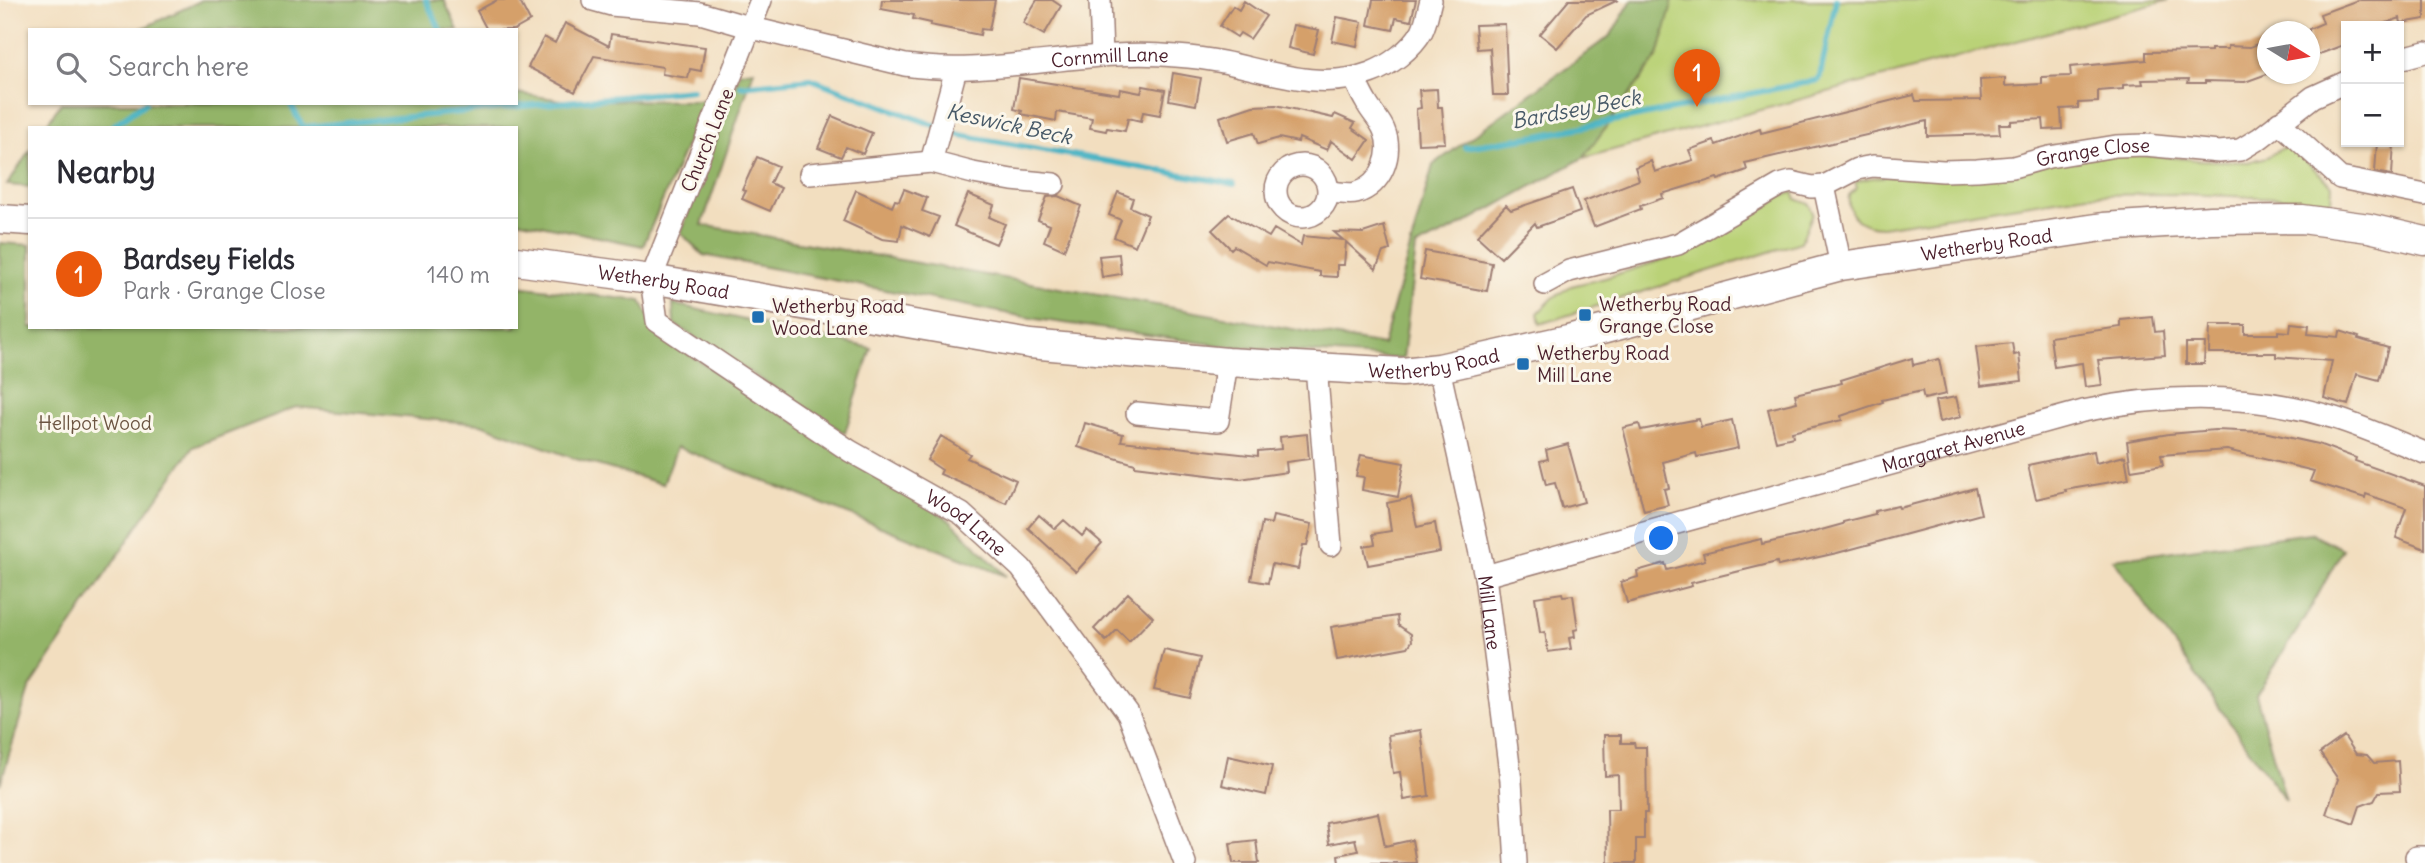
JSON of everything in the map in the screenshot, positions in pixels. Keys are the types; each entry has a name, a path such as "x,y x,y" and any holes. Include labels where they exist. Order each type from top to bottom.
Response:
{"main road":[{"path":"0,219 28,221"},
{"name":"Wetherby Road","path":"518,261 651,279 1030,344 1227,362 1402,372 1439,368 1568,339 1842,265 2104,227 2211,220 2302,219 2369,228 2425,241"}],"street":[{"name":"Cornmill Lane","path":"593,0 611,5 700,13 752,28 930,69 1101,56 1173,55 1220,61 1291,78 1318,81 1354,78 1371,73 1405,52 1421,33 1431,0"},
{"name":"Church Lane","path":"651,279 761,0"},
{"path":"1100,0 1101,56"},
{"path":"2404,58 2425,52"},
{"path":"931,162 956,69"},
{"path":"1329,192 1355,194 1369,186 1380,175 1387,160 1388,145 1384,129 1365,102 1354,78"},
{"name":"Grange Close","path":"1824,186 1857,169 1873,166 1943,171 1977,170 2013,167 2075,152 2116,146 2145,145 2220,152 2240,150 2313,97 2342,84"},
{"path":"2279,122 2340,178 2425,195"},
{"path":"810,174 931,162 1012,180 1054,184"},
{"path":"1545,284 1569,271 1678,244 1780,185 1791,183 1824,186 1842,265"},
{"name":"Wood Lane","path":"651,279 657,321 850,451 962,514 1021,568 1128,713 1185,863"},
{"path":"1137,413 1218,421 1227,362"},
{"path":"1316,367 1331,545"},
{"name":"Mill Lane","path":"1439,368 1485,576 1511,780 1516,863"},
{"name":"Margaret Avenue","path":"1485,576 2119,403 2192,397 2264,402 2336,418 2425,453"}],"green space":[{"path":"202,0 444,0 457,28 143,28"},
{"path":"1632,0 1673,0 1658,56 1583,158 1416,247 1403,359 1225,346 1036,319 703,255 681,233 740,72 754,70 702,225 1383,345 1433,165 1611,35"},
{"path":"1673,0 2169,0 1583,158 1658,56"},
{"path":"518,93 561,100 705,101 643,246 518,220 518,126 45,126 60,105 518,105"},
{"path":"2288,145 2332,185 2331,203 2182,194 2088,195 1882,227 1862,223 1853,215 1849,203 1849,195 1857,188 1855,182 1870,178 2128,153 2248,162 2267,157"},
{"path":"28,153 28,187 7,185"},
{"path":"1793,192 1796,199 1809,204 1813,213 1801,242 1540,324 1538,313 1554,297 1571,286 1675,256"},
{"name":"Hellpot Wood","path":"0,243 28,245 28,329 518,329 518,286 641,301 657,334 950,520 1006,576 677,447 663,484 576,459 481,424 296,407 193,447 29,689 0,785"},
{"path":"673,304 871,348 845,433 674,324"},
{"path":"2310,533 2343,549 2307,615 2256,695 2286,801 2113,559"}],"building":[{"path":"497,0 519,0 530,21 518,28 486,28 477,11"},
{"path":"882,0 995,0 989,30 981,29 980,35 930,25 931,23 913,19 914,15 881,9"},
{"path":"1037,0 1052,0 1061,6 1044,35 1023,23"},
{"path":"1373,0 1416,0 1411,21 1396,18 1393,30 1368,25"},
{"path":"1569,0 1618,0 1586,15 1557,48 1540,34"},
{"path":"2358,0 2425,0 2425,19 2404,22 2400,18 2392,21 2341,21 2341,46 2320,54 2320,24 2323,23 2320,14"},
{"path":"1244,1 1266,16 1250,39 1240,33 1237,37 1220,26 1233,6 1239,10"},
{"path":"1337,17 1362,22 1357,46 1332,41"},
{"path":"565,23 609,46 611,34 705,47 701,71 690,69 688,78 662,74 663,67 594,56 575,92 528,67 544,37 555,43"},
{"path":"1505,24 1508,95 1493,95 1490,48 1477,49 1475,25"},
{"path":"1293,25 1319,30 1313,54 1288,48"},
{"path":"2257,44 2257,78 2245,82 2205,83 2188,83 2189,79 2142,80 2143,84 2123,85 2123,89 2098,91 2098,102 2078,103 2078,108 2061,109 2062,129 2044,130 2043,119 1999,124 2000,134 1927,136 1927,121 1745,163 1747,170 1662,194 1663,198 1640,206 1641,209 1594,227 1584,201 1639,180 1635,167 1651,161 1655,172 1693,160 1689,150 1714,141 1716,145 1760,129 1761,133 1914,95 1916,101 1981,100 1980,80 2005,78 2005,86 2042,84 2042,77 2071,76 2070,67 2146,60 2146,52 2211,51 2228,49 2228,46 2250,47"},
{"path":"1173,73 1201,78 1196,105 1169,100"},
{"path":"1019,78 1119,94 1120,89 1141,93 1143,86 1165,90 1160,115 1143,112 1141,121 1128,118 1125,131 1107,128 1106,131 1090,128 1092,118 1057,112 1056,121 1021,114 1022,111 1014,109"},
{"path":"1437,89 1438,107 1442,107 1445,143 1418,144 1416,109 1421,108 1419,90"},
{"path":"1276,105 1333,118 1335,114 1355,123 1352,128 1369,140 1356,159 1331,141 1327,150 1299,138 1298,142 1279,138 1258,144 1254,133 1227,141 1220,117 1253,106"},
{"path":"832,116 872,133 863,154 846,147 841,157 818,148"},
{"path":"2377,147 2394,147 2392,175 2375,172"},
{"path":"757,157 778,166 770,183 781,188 770,211 742,199 746,191 742,190"},
{"path":"904,189 927,198 922,211 939,217 930,237 902,225 899,241 882,239 843,221 856,190 892,207 895,200 899,201"},
{"path":"1572,189 1580,212 1537,227 1535,223 1501,258 1477,236 1506,205 1511,210"},
{"path":"1118,192 1133,198 1130,207 1148,215 1135,246 1114,237 1121,220 1109,215"},
{"path":"968,194 994,205 989,217 1005,224 996,244 954,226"},
{"path":"1058,196 1081,206 1064,250 1044,241 1050,225 1038,220 1047,197"},
{"path":"1229,214 1269,237 1274,229 1301,245 1303,236 1343,240 1334,232 1363,233 1384,226 1390,250 1383,252 1376,269 1346,242 1344,265 1337,265 1337,277 1320,276 1320,272 1268,262 1266,265 1234,246 1231,249 1212,230"},
{"path":"1425,251 1492,263 1487,291 1420,279"},
{"path":"1119,254 1121,274 1102,277 1099,256"},
{"path":"2153,317 2155,332 2163,331 2165,355 2098,360 2102,385 2085,387 2082,363 2054,367 2050,337 2121,327 2121,320"},
{"path":"2291,323 2309,325 2308,334 2339,337 2340,331 2388,348 2379,380 2357,374 2348,405 2324,398 2332,361 2276,357 2276,353 2209,353 2210,325 2245,325 2245,334 2278,334 2278,331 2290,332"},
{"path":"2012,343 2014,355 2019,354 2022,381 1981,386 1976,347"},
{"path":"2186,343 2205,343 2204,364 2186,364"},
{"path":"1912,358 1913,365 1939,359 1946,394 1924,399 1922,391 1882,400 1883,402 1841,416 1842,420 1792,432 1793,437 1776,441 1768,409 1797,402 1795,394 1842,383 1841,380"},
{"path":"1956,397 1961,417 1939,422 1935,401"},
{"path":"1699,419 1701,427 1732,420 1738,448 1697,457 1696,453 1663,462 1669,488 1664,489 1668,505 1644,511 1623,428 1639,424 1641,430"},
{"path":"1085,423 1123,434 1121,441 1258,456 1258,451 1281,449 1280,437 1307,434 1309,459 1286,462 1287,472 1240,479 1135,466 1078,447"},
{"path":"2215,430 2264,432 2318,444 2356,458 2355,461 2425,486 2425,549 2396,538 2406,508 2366,494 2365,498 2310,481 2314,471 2227,450 2161,455 2163,465 2131,470 2127,441"},
{"path":"941,436 970,454 967,458 1016,480 1006,503 940,474 942,470 927,460"},
{"path":"1568,444 1584,502 1562,508 1555,483 1546,485 1540,461 1548,459 1546,450"},
{"path":"2094,451 2096,463 2125,456 2129,479 2065,490 2066,492 2036,499 2028,465"},
{"path":"1361,455 1404,463 1398,497 1362,490 1364,477 1356,476"},
{"path":"1975,488 1981,514 1837,553 1778,566 1777,562 1691,583 1692,586 1627,603 1621,582 1638,577 1637,571 1665,563 1667,570 1705,560 1703,553 1761,539 1762,544 1807,534 1875,514 1875,511 1898,506 1899,508"},
{"path":"1411,498 1417,527 1435,523 1440,552 1368,565 1364,546 1375,544 1373,534 1391,531 1387,503"},
{"path":"1039,515 1055,529 1064,520 1082,536 1087,530 1102,543 1076,572 1028,528"},
{"path":"1273,516 1312,524 1307,545 1303,545 1298,569 1272,564 1268,583 1251,580 1262,522 1271,524"},
{"path":"1128,593 1153,617 1129,642 1117,630 1106,641 1094,629"},
{"path":"1562,593 1563,596 1573,595 1578,629 1574,630 1575,637 1569,638 1571,649 1548,652 1545,632 1540,633 1535,597"},
{"path":"1397,616 1398,625 1411,634 1412,641 1408,647 1337,660 1331,627"},
{"path":"1164,650 1200,658 1190,698 1154,690"},
{"path":"1421,730 1429,796 1404,800 1400,772 1393,773 1388,735"},
{"path":"1604,735 1621,735 1621,743 1646,747 1647,813 1644,813 1644,839 1636,839 1636,863 1608,863 1607,809 1619,809 1618,775 1605,776"},
{"path":"2344,736 2356,754 2367,755 2374,763 2398,761 2400,791 2379,792 2374,801 2360,806 2354,824 2326,814 2338,779 2320,753"},
{"path":"1228,756 1272,766 1266,795 1222,785"},
{"path":"1378,813 1385,846 1412,840 1416,863 1339,863 1338,855 1358,851 1355,839 1329,844 1326,823"},
{"path":"1256,840 1259,863 1233,863 1230,843"}],"waterway":[{"path":"426,0 439,28"},
{"name":"Bardsey Beck","path":"1465,147 1538,136 1819,80 1836,0"},
{"name":"Keswick Beck","path":"741,86 811,79 960,135 1234,184"},
{"name":"Keswick Beck","path":"314,126 692,90"},
{"name":"Bardsey Beck","path":"113,126 142,105"},
{"name":"Keswick Beck","path":"291,105 302,126"}],"place":[{"name":"Bardsey Fields","path":"1697,107"},
{"name":"Wetherby Road Grange Close","path":"1585,315"},
{"name":"Wetherby Road Wood Lane","path":"758,317"},
{"name":"Wetherby Road Mill Lane","path":"1523,364"}]}
